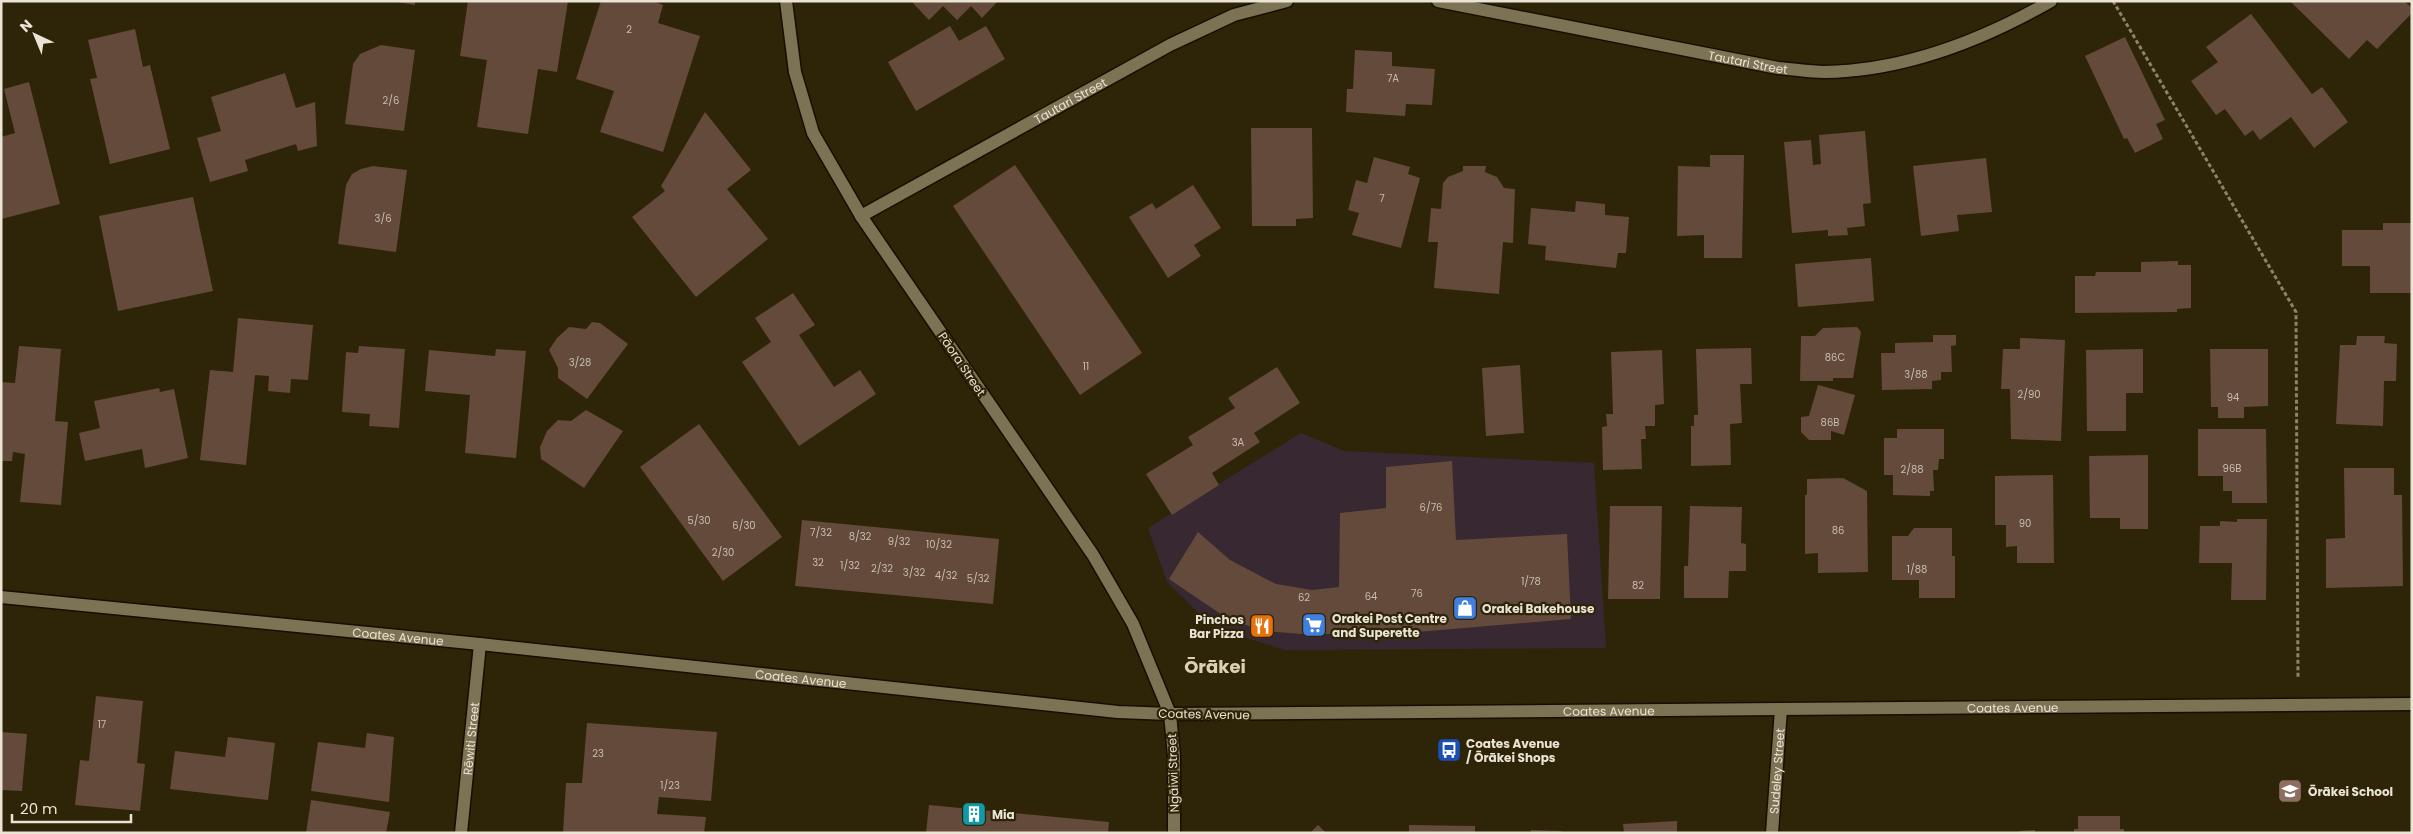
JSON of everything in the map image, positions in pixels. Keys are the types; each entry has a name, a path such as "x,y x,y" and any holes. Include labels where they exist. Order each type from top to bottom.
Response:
{"street":[{"name":"Pāora Street","path":"786,1 795,72 813,134 860,216 1093,555 1133,624 1170,714"},
{"name":"Tautari Street","path":"860,216 1170,46 1234,15 1287,1"},
{"name":"Tautari Street","path":"1438,1 1778,68 1822,72 1862,70 1906,62 1947,50 1999,29 2050,1"},
{"name":"Coates Avenue","path":"1,597 480,644 1099,710 1170,714 2412,704"},
{"name":"Rēwiti Street","path":"461,833 480,644"},
{"name":"Sudeley Street","path":"1772,833 1781,709"},
{"name":"Ngāiwi Street","path":"1170,714 1174,756 1174,833"}],"path":[{"path":"2113,1 2296,312 2298,687"}],"shaded area":[{"path":"1301,433 1344,451 1594,463 1606,648 1285,650 1213,627 1167,582 1148,528"}],"building":[{"path":"392,1 415,1 415,5"},
{"path":"468,1 568,1 557,72 538,69 528,134 477,127 487,60 460,56"},
{"path":"601,1 653,1 663,5 658,23 700,36 663,152 600,132 614,91 576,79"},
{"path":"911,1 998,1 982,18 971,6 957,20 943,6 929,20"},
{"path":"2290,1 2404,1 2412,8 2412,13 2377,49 2367,40 2349,59"},
{"path":"2251,14 2312,94 2322,87 2348,122 2314,148 2291,117 2260,140 2253,130 2245,136 2225,109 2216,115 2191,81 2218,62 2206,47"},
{"path":"950,26 959,41 986,26 1005,59 916,111 888,62"},
{"path":"135,29 143,67 150,65 170,149 110,164 90,79 97,78 88,40"},
{"path":"2125,37 2165,120 2156,124 2163,139 2135,153 2127,138 2124,139 2085,56"},
{"path":"381,45 415,50 404,131 345,124 353,64 360,54"},
{"path":"1355,50 1392,52 1392,66 1435,69 1432,105 1406,104 1405,116 1346,112 1347,89 1353,89"},
{"path":"285,73 296,108 315,102 317,146 298,151 296,144 245,160 248,171 210,182 197,138 221,131 211,97"},
{"path":"29,82 60,204 1,219 1,137 15,133 4,89"},
{"path":"705,112 751,170 727,189 768,239 696,297 632,217 665,191 661,186"},
{"path":"1251,128 1312,128 1313,218 1296,219 1296,226 1252,226"},
{"path":"1865,131 1871,203 1863,204 1865,226 1847,228 1848,235 1828,236 1828,230 1792,233 1784,142 1811,140 1813,165 1821,164 1819,135"},
{"path":"1710,155 1744,155 1742,258 1704,258 1704,235 1677,236 1678,166 1710,167"},
{"path":"1374,157 1410,167 1408,174 1420,178 1401,248 1352,235 1359,213 1348,210 1356,180 1367,183"},
{"path":"1986,158 1992,212 1957,215 1959,231 1921,236 1913,166"},
{"path":"1015,165 1142,353 1080,395 953,206"},
{"path":"373,166 407,170 396,252 338,244 346,185 352,174"},
{"path":"1463,166 1486,166 1485,172 1497,177 1504,188 1515,189 1513,243 1503,242 1499,294 1434,288 1438,242 1428,242 1431,208 1441,209 1443,183 1448,177 1463,171"},
{"path":"1193,185 1221,228 1194,245 1201,256 1168,278 1129,217 1152,203 1156,209"},
{"path":"193,197 213,291 118,311 99,216"},
{"path":"1576,201 1605,204 1605,215 1629,217 1626,253 1618,253 1616,268 1545,260 1546,246 1528,244 1531,208 1575,212"},
{"path":"2383,223 2412,223 2412,293 2370,293 2370,266 2342,266 2342,230 2383,230"},
{"path":"1871,258 1874,301 1798,307 1795,264"},
{"path":"2178,261 2178,265 2191,265 2191,308 2177,309 2177,312 2075,313 2075,276 2095,276 2096,272 2141,272 2141,262"},
{"path":"793,293 815,325 799,335 834,387 860,370 876,394 799,446 742,362 771,342 755,318"},
{"path":"238,318 313,325 308,380 291,379 290,393 268,391 269,376 255,375 246,465 200,460 210,370 233,372"},
{"path":"592,322 600,323 628,344 587,399 558,378 558,368 549,350 557,338 569,327 586,329"},
{"path":"1857,327 1861,332 1853,378 1833,378 1833,381 1800,381 1801,336 1815,336 1823,328"},
{"path":"1933,335 1956,335 1956,345 1951,346 1952,372 1941,372 1941,380 1932,381 1932,389 1882,390 1881,353 1895,353 1895,343 1933,342"},
{"path":"2357,336 2385,336 2384,343 2397,344 2396,381 2384,381 2383,426 2336,424 2340,345 2356,345"},
{"path":"2020,338 2065,340 2061,441 2011,439 2010,389 2001,389 2003,349 2020,349"},
{"path":"19,346 61,349 55,421 68,422 61,505 20,502 25,454 13,452 12,461 1,461 1,382 15,383"},
{"path":"359,346 405,349 399,428 369,426 370,414 342,412 346,352 358,353"},
{"path":"1751,348 1752,384 1740,384 1742,423 1730,424 1731,465 1691,466 1691,426 1694,426 1694,415 1698,415 1696,349"},
{"path":"496,349 526,351 516,458 465,453 470,395 425,391 429,350 495,356"},
{"path":"2143,349 2143,393 2126,393 2126,431 2087,431 2086,350"},
{"path":"2210,349 2268,349 2268,406 2244,407 2244,418 2218,418 2218,407 2211,407"},
{"path":"1662,350 1664,404 1655,405 1655,426 1645,426 1646,439 1641,439 1642,469 1603,470 1602,427 1607,426 1606,414 1613,414 1611,352"},
{"path":"1520,365 1524,433 1486,436 1482,368"},
{"path":"1277,367 1300,403 1254,433 1260,442 1212,473 1219,485 1172,515 1146,474 1193,445 1188,437 1235,408 1228,398"},
{"path":"1818,385 1855,395 1844,435 1831,431 1831,440 1809,440 1801,432 1801,417 1809,416"},
{"path":"159,388 160,392 174,389 188,458 145,468 142,449 85,461 79,433 100,428 94,401"},
{"path":"586,410 623,431 584,488 541,459 540,447 547,431 558,420 571,421"},
{"path":"699,424 782,537 723,581 640,467"},
{"path":"1897,429 1944,429 1944,459 1939,459 1938,470 1933,470 1934,491 1930,491 1930,496 1893,495 1893,475 1884,475 1884,438 1897,438"},
{"path":"2198,429 2266,429 2267,503 2232,503 2232,491 2223,491 2223,476 2198,476"},
{"path":"2148,455 2148,529 2120,529 2120,518 2090,518 2089,456"},
{"path":"1452,461 1456,540 1567,534 1571,619 1393,634 1302,634 1262,631 1225,617 1169,579 1198,532 1230,560 1276,584 1312,590 1339,587 1340,513 1386,508 1386,467"},
{"path":"2344,468 2394,468 2394,495 2402,495 2403,586 2326,588 2326,539 2345,538"},
{"path":"2053,475 2054,563 2017,563 2017,546 2006,547 2006,525 1995,525 1995,476"},
{"path":"1843,478 1867,491 1868,572 1818,573 1818,553 1805,554 1805,495 1807,495 1807,479"},
{"path":"1610,506 1662,506 1660,599 1608,599"},
{"path":"1690,506 1742,507 1741,543 1746,544 1746,571 1729,571 1728,598 1684,598 1684,566 1688,566"},
{"path":"2237,519 2267,519 2266,600 2231,600 2232,563 2199,563 2200,526 2220,526 2220,521 2237,522"},
{"path":"802,520 999,539 993,604 795,586"},
{"path":"1914,528 1952,528 1952,556 1955,556 1955,598 1919,598 1919,580 1892,580 1892,536 1908,536"},
{"path":"96,696 143,701 137,763 145,764 140,811 75,805 80,760 89,761"},
{"path":"587,723 717,732 711,801 659,797 657,814 706,817 704,833 563,833 566,783 582,783"},
{"path":"1,732 27,734 22,791 1,790"},
{"path":"367,733 394,737 389,802 311,791 318,742 365,748"},
{"path":"228,737 275,743 268,800 170,789 175,751 225,757"},
{"path":"311,800 390,812 386,833 306,833"},
{"name":"Mia","path":"929,805 1109,822 1108,833 926,833"},
{"path":"2078,816 2120,816 2120,829 2124,829 2124,833 2074,833 2074,829 2078,829"},
{"path":"1677,821 1677,833 1624,833 1623,824"},
{"path":"1318,825 1326,833 1310,833"},
{"path":"1409,825 1475,826 1475,833 1409,833"},
{"path":"1531,830 1561,831 1561,833 1531,833"},
{"path":"2035,830 2035,833 2019,833 2019,831"}],"place":[{"name":"Orakei Bakehouse","path":"1465,608"},
{"name":"Orakei Post Centre and Superette","path":"1314,625"},
{"name":"Pinchos Bar Pizza","path":"1262,626"},
{"name":"Coates Avenue / Ōrākei Shops","path":"1449,750"},
{"name":"Ōrākei School","path":"2290,791"},
{"name":"Mia","path":"974,814"}],"district":[{"name":"Ōrākei","path":"1215,666"}]}
